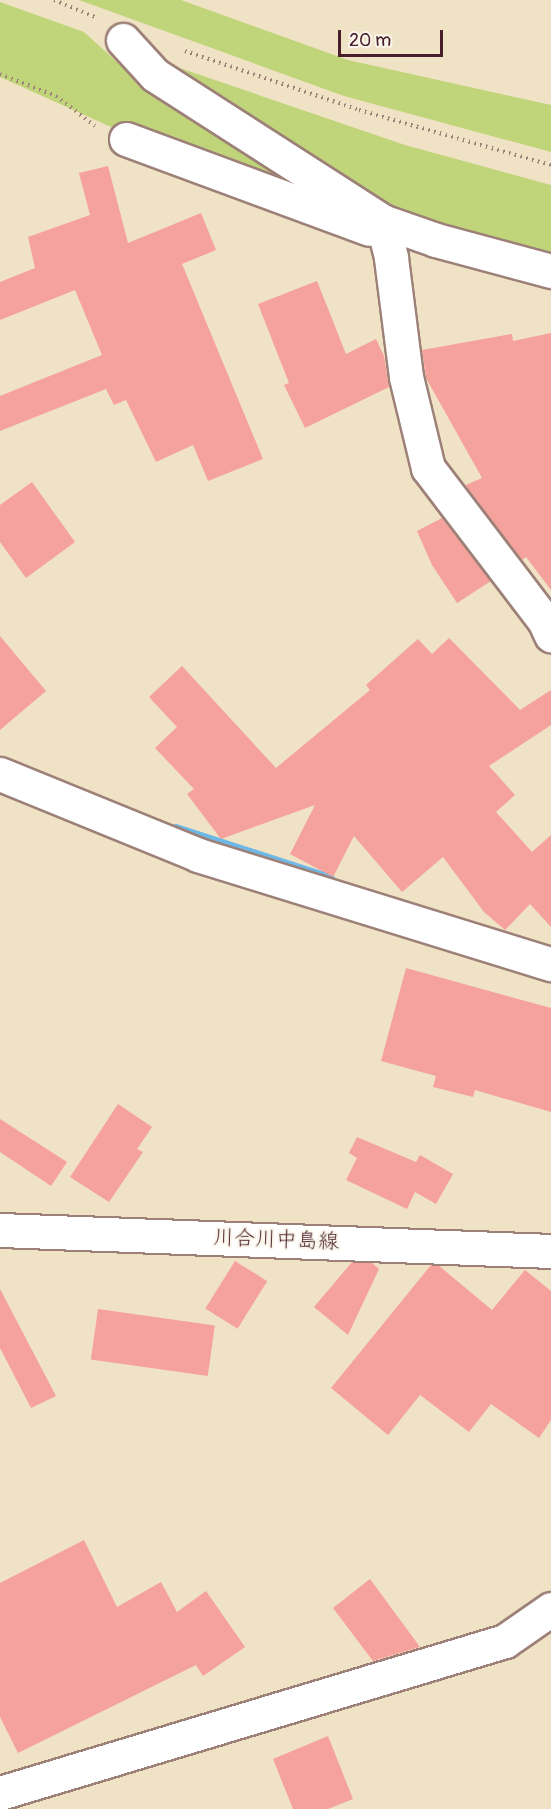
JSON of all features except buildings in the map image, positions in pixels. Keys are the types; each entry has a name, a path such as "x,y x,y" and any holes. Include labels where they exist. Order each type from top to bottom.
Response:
{"street":[{"path":"116,32 155,75 386,238 406,377 428,468 544,620 551,635"},
{"path":"126,139 386,238 436,240 551,271"},
{"path":"0,774 198,855 551,964"},
{"name":"川合川中島線","path":"0,1230 551,1251"},
{"path":"0,1793 494,1645 551,1609"}],"path":[{"path":"54,0 116,32"},
{"path":"181,50 359,110 551,165"},
{"path":"0,74 56,96 88,123 126,139"}],"green space":[{"path":"79,0 181,0 348,60 551,105 551,152 344,96"},
{"path":"0,2 84,32 118,63 212,126 375,224 140,140 0,77"},
{"path":"165,63 405,145 551,185 551,259 397,211 257,128"}],"waterway":[{"path":"176,829 330,879"}]}
